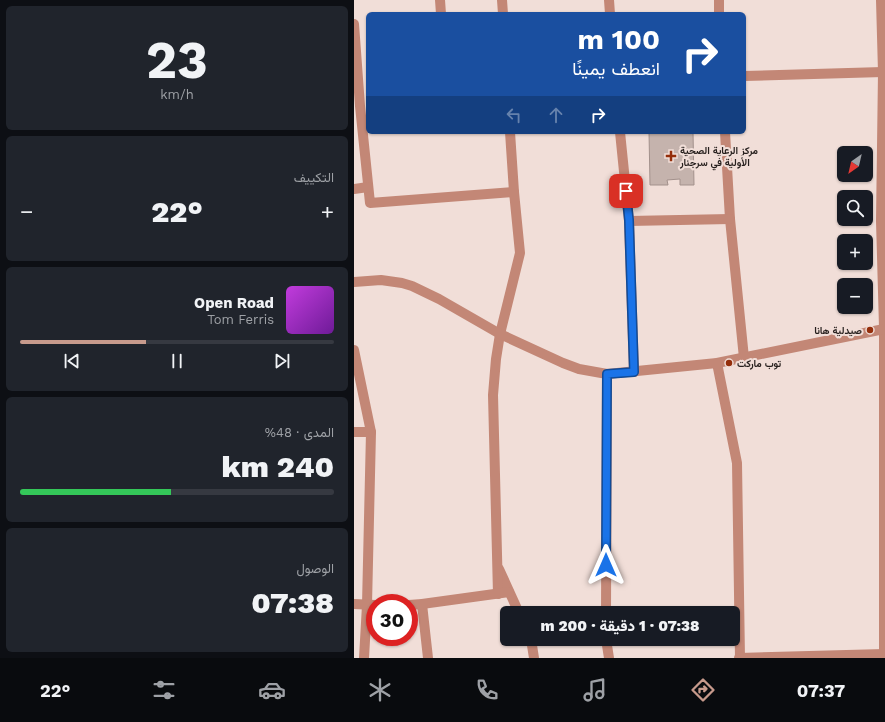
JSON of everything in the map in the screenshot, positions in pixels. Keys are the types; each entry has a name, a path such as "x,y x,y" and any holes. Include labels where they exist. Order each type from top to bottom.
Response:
{"street":[{"path":"440,0 441,12"},
{"path":"502,0 503,12"},
{"path":"609,0 610,12"},
{"path":"719,0 719,12"},
{"path":"717,363 737,463 740,658 884,656 884,329 881,221 883,72 881,0"},
{"path":"354,24 364,106 370,203 514,192"},
{"path":"746,76 883,72"},
{"path":"498,594 493,395 500,334 520,253 510,134"},
{"path":"620,134 629,220 634,372"},
{"path":"725,134 730,218 744,358"},
{"path":"354,189 368,187"},
{"path":"629,220 730,218"},
{"path":"354,282 380,280 412,286 439,298 500,334 563,363 579,369 607,374 717,363 884,329"},
{"path":"354,350 371,432 371,594"},
{"path":"606,606 607,374"},
{"path":"354,432 371,432"},
{"path":"497,566 516,606"},
{"path":"418,604 509,592"},
{"path":"354,604 366,605"},
{"path":"422,604 428,658"},
{"path":"364,658 366,643"},
{"path":"531,646 534,658"},
{"path":"607,646 609,658"}],"building":[{"name":"مركز الرعاية الصحية الأولية في سرجنار","path":"649,134 693,134 694,185 680,185 680,179 667,180 668,185 650,185"}],"place":[{"name":"مركز الرعاية الصحية الأولية في سرجنار","path":"671,156"},
{"name":"صيدلية هانا","path":"870,330"},
{"name":"توب ماركت","path":"729,363"}],"route":[{"path":"606,565 607,374 634,372 629,220 626,191"}]}
